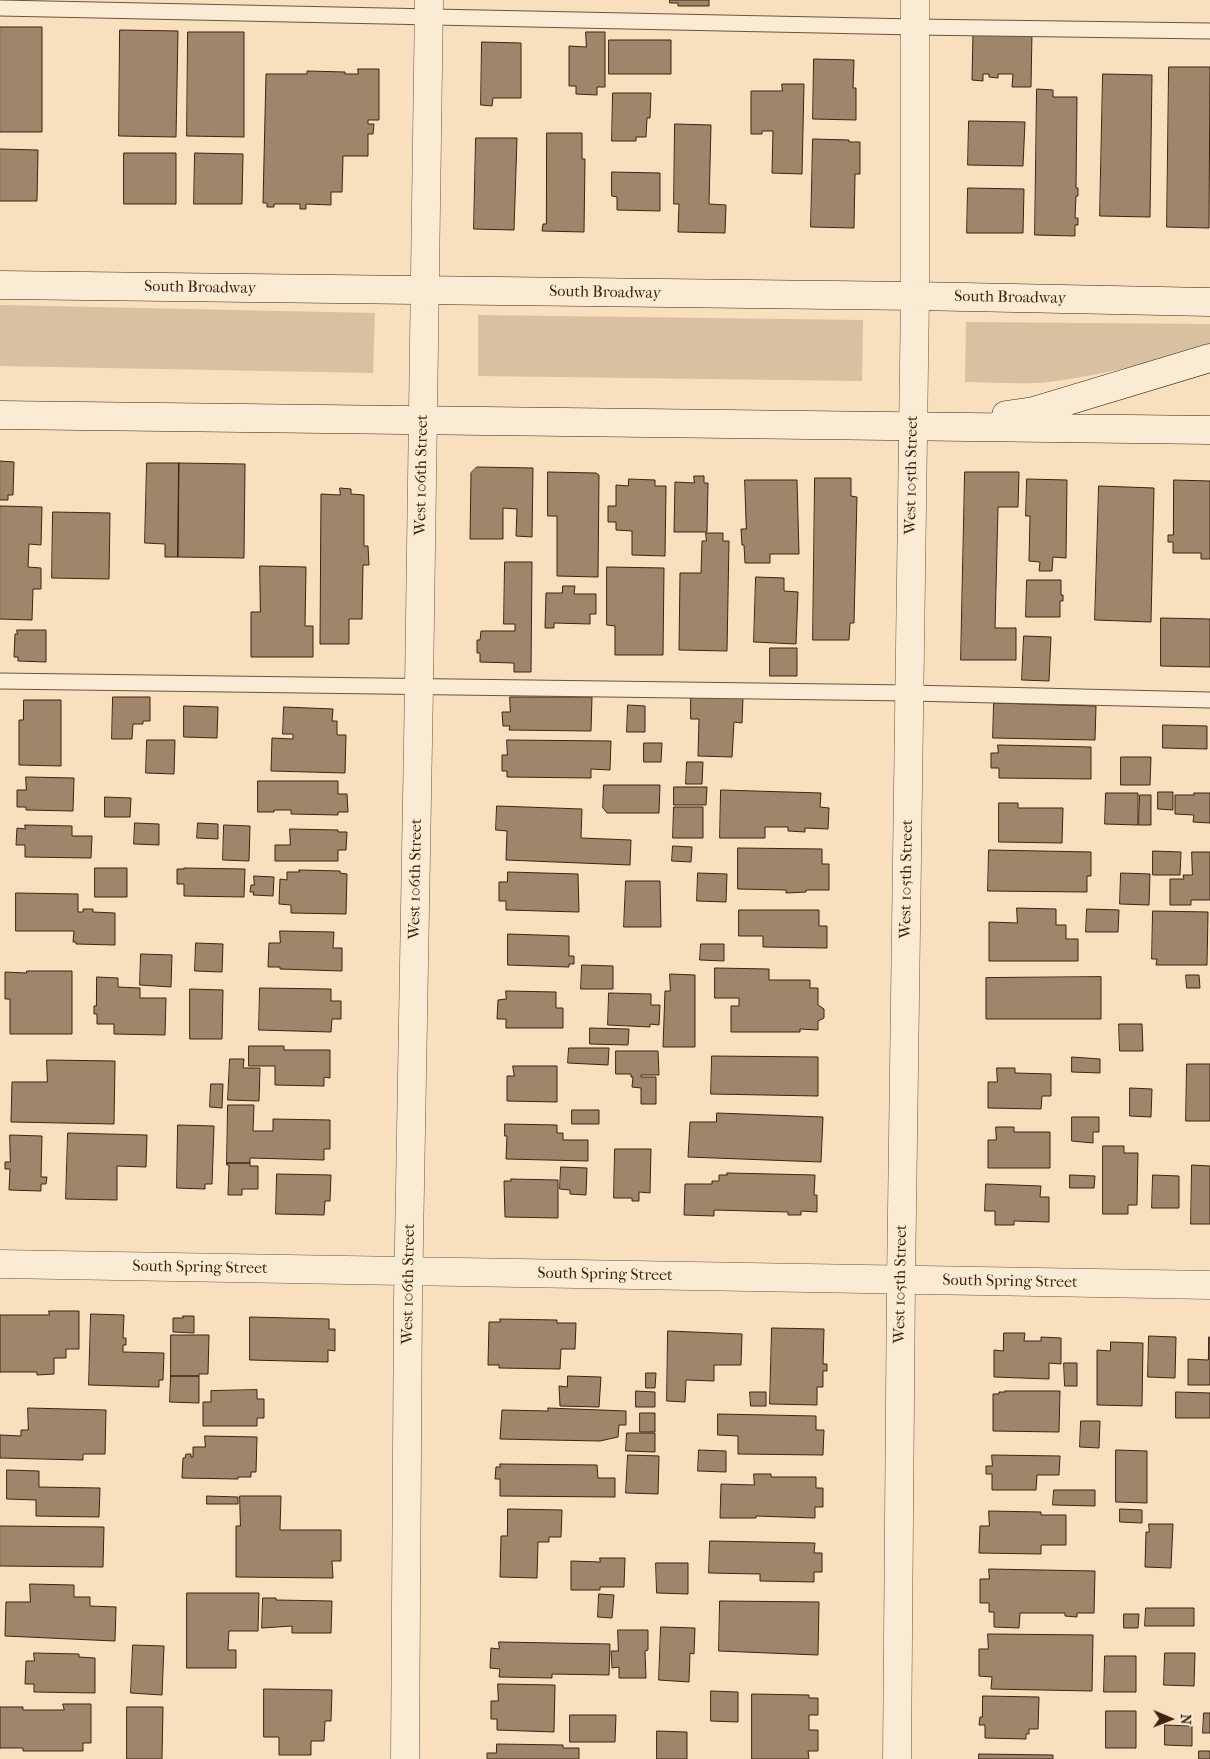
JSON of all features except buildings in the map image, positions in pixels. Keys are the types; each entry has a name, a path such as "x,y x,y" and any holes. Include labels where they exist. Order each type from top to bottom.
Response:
{"street":[{"name":"West 105th Street","path":"897,1759 901,1280 915,296 915,0"},
{"name":"West 106th Street","path":"405,1759 408,1272 419,687 428,8"},
{"name":"South Broadway","path":"0,285 915,296 1210,302"},
{"path":"913,426 1034,411 1210,358"},
{"path":"0,415 1210,430"},
{"name":"South Spring Street","path":"0,1264 1210,1286"}],"lane":[{"path":"0,8 428,8 915,27 1210,31"},
{"path":"0,681 909,693 1210,700"}],"shaded area":[{"path":"0,305 375,313 373,373 0,366"},
{"path":"478,315 863,320 862,381 478,376"},
{"path":"966,322 1210,324 1210,346 1130,367 1070,379 1028,383 965,382"}]}
